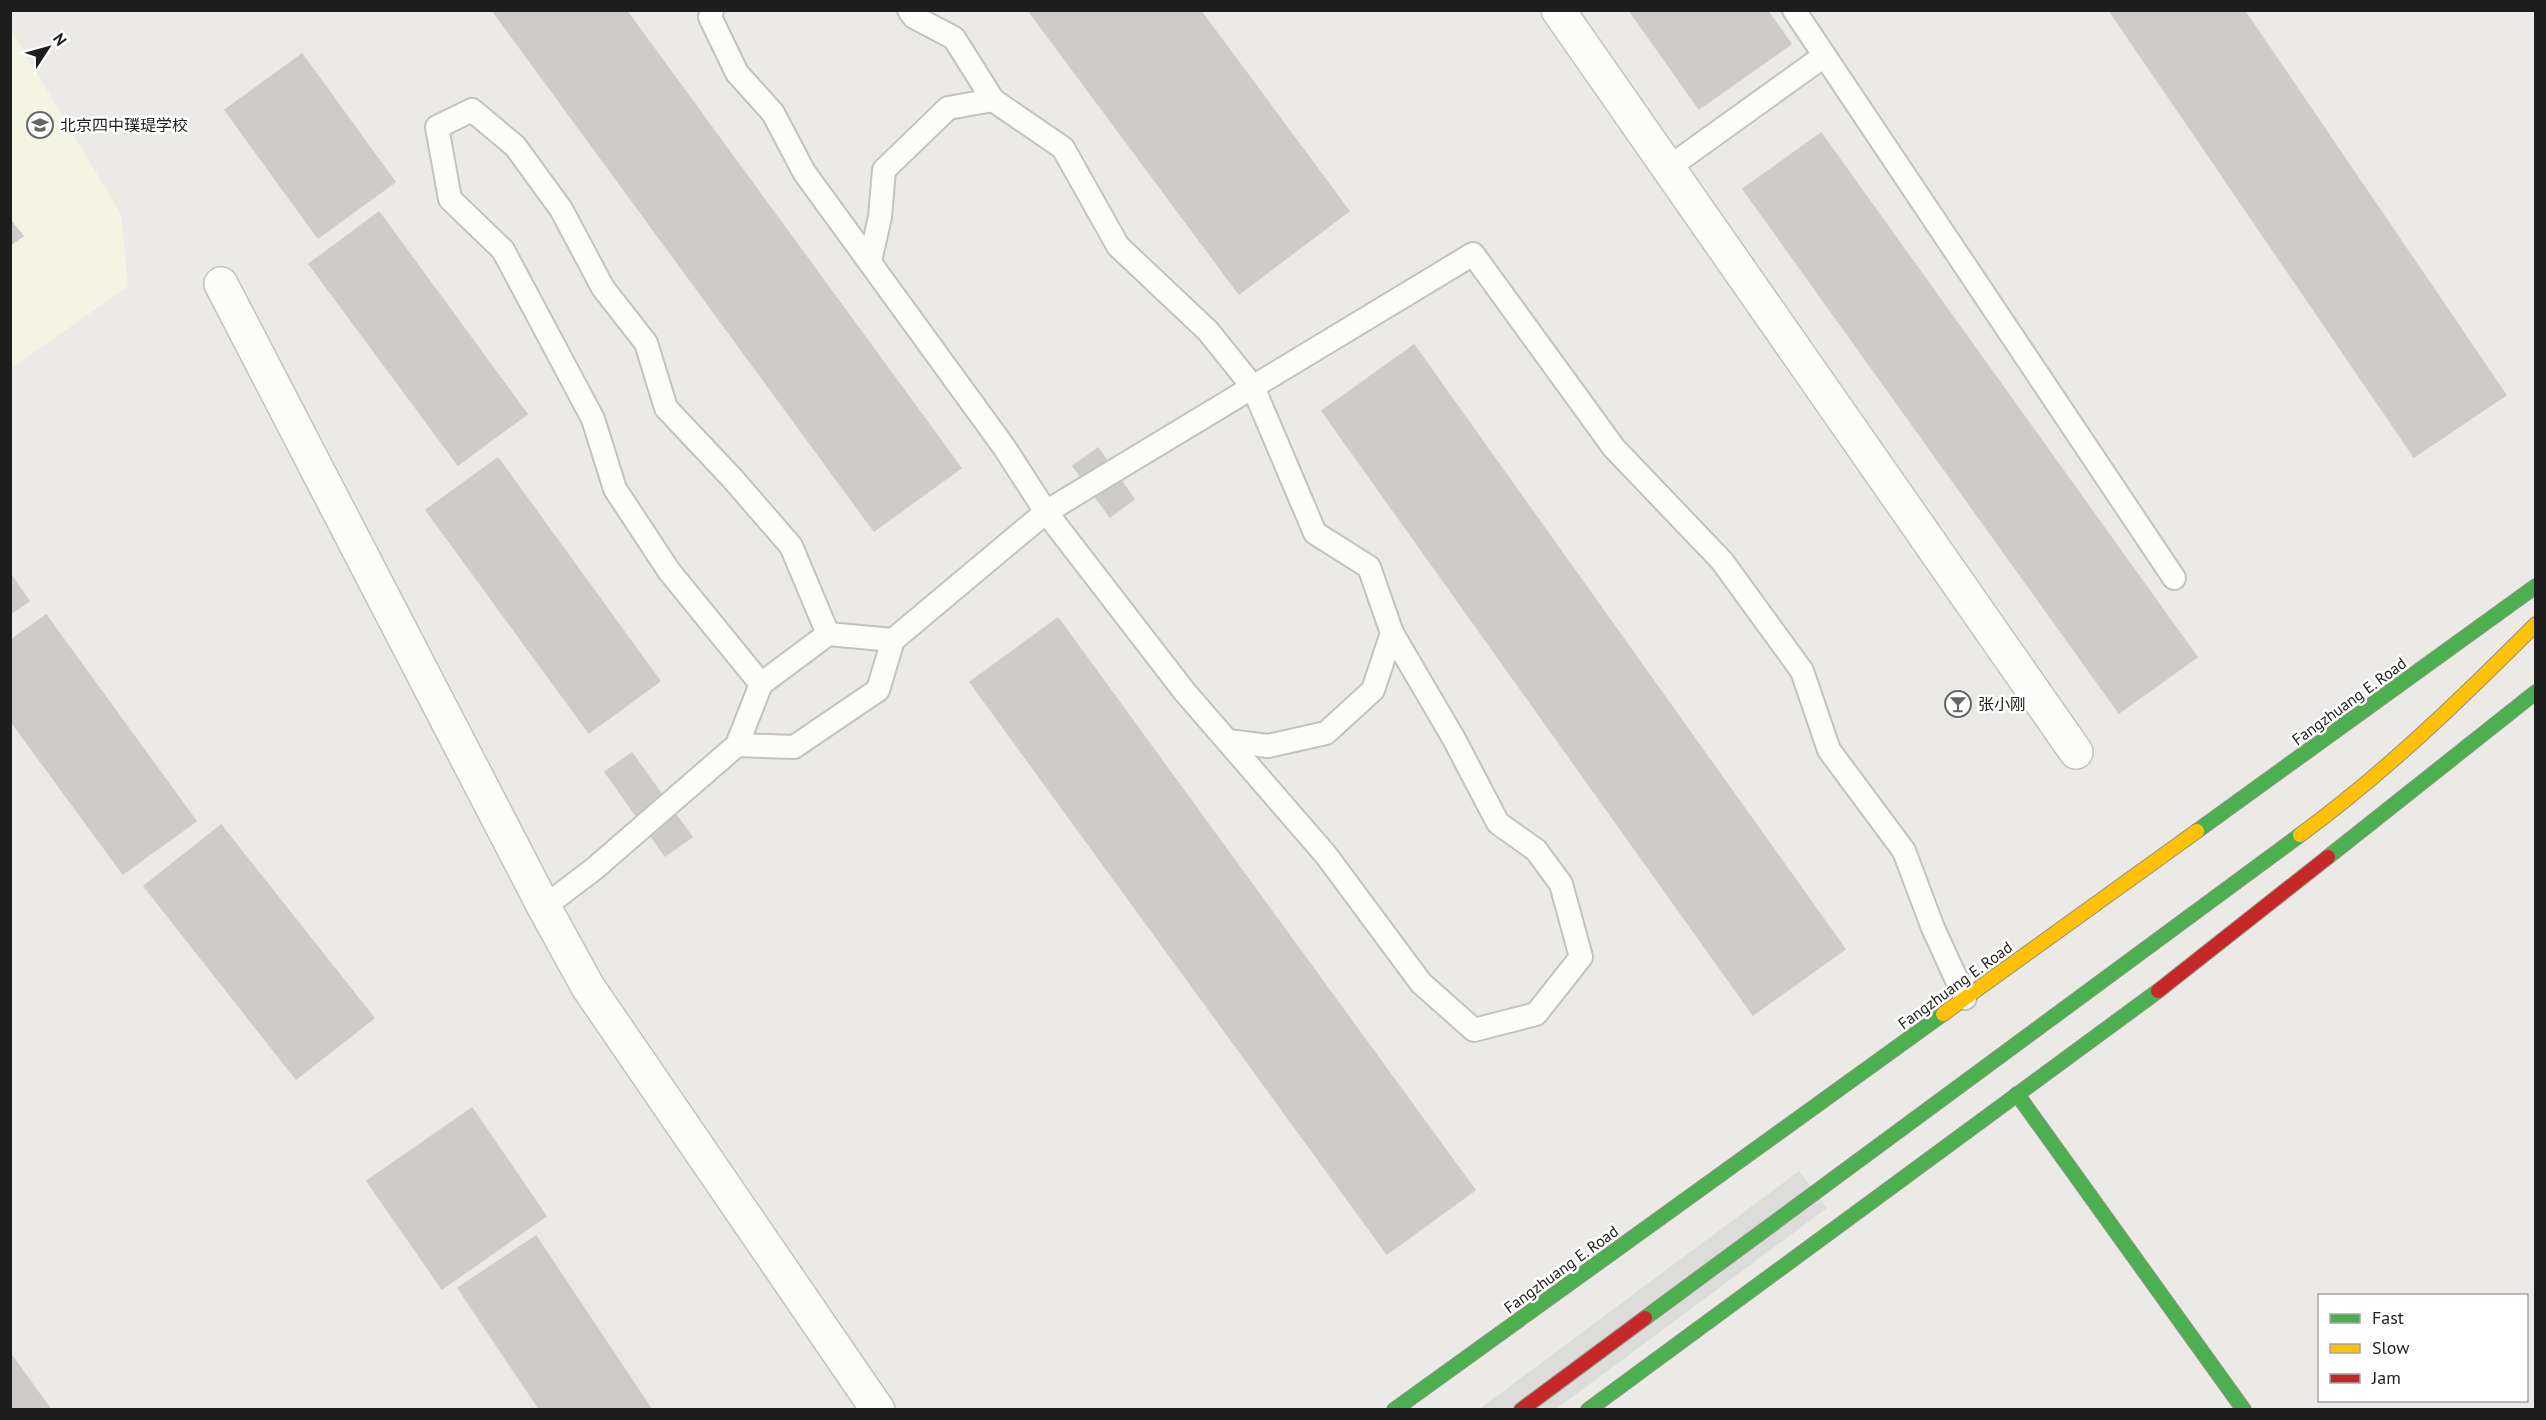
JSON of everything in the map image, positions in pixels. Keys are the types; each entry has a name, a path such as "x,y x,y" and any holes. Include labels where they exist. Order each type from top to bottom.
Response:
{"main road":[{"name":"Fangzhuang E. Road","path":"1394,1410 2535,586"},
{"path":"1521,1410 2338,807 2448,712 2535,624"},
{"path":"1588,1410 2191,966 2535,692"},
{"path":"2017,1094 2244,1410"}],"street":[{"path":"1558,10 2076,752"},
{"path":"221,284 544,907 588,987 878,1410"}],"lane":[{"path":"712,10 710,17 737,73 773,113 804,172 1004,447 1047,512 1184,691 1326,855 1421,983 1474,1030 1536,1014 1581,957 1561,884 1536,850 1498,823 1454,739 1392,633 1369,567 1315,533 1253,387 1208,332 1118,246 1063,148 993,100 954,38 914,17 909,10"},
{"path":"1794,10 2174,578"},
{"path":"1668,168 1824,56"},
{"path":"870,261 880,217 884,170 948,108 993,100"},
{"path":"760,684 669,571 615,489 593,419 503,250 450,199 437,127 472,110 515,146 561,210 603,288 646,343 666,408 732,478 791,546 828,634"},
{"path":"737,745 794,747 878,690 893,640 1047,512 1473,254 1614,447 1722,561 1802,671 1829,750 1904,851 1933,928 1965,998"},
{"path":"1228,741 1268,746 1326,733 1373,690 1392,633"},
{"path":"544,907 594,869 737,745 760,684 828,634 893,640"}],"shaded area":[{"name":"北京四中璞瑅学校","path":"10,28 121,214 128,286 11,369"}],"pier":[{"path":"1799,1171 1827,1208 1556,1409 1478,1410"}],"building":[{"path":"492,10 626,10 961,468 874,531"},
{"path":"1028,10 1200,10 1349,211 1239,294"},
{"path":"1629,10 1767,10 1791,44 1699,109"},
{"path":"2109,10 2244,10 2506,395 2414,457"},
{"path":"302,54 395,182 318,238 225,110"},
{"path":"1821,133 2197,657 2119,713 1743,189"},
{"path":"379,212 527,414 458,465 309,264"},
{"path":"10,220 23,236 10,245"},
{"path":"1414,345 1845,949 1753,1015 1322,411"},
{"path":"1098,448 1134,499 1110,517 1073,466"},
{"path":"498,458 660,681 589,733 426,510"},
{"path":"10,574 29,601 10,614"},
{"path":"46,615 196,821 123,874 10,720 10,641"},
{"path":"1058,618 1475,1190 1387,1254 970,682"},
{"path":"632,753 692,837 665,856 605,772"},
{"path":"221,825 374,1018 296,1079 144,886"},
{"path":"472,1108 546,1216 442,1289 367,1181"},
{"path":"536,1236 652,1410 540,1410 458,1288"},
{"path":"10,1353 51,1410 10,1410"}],"traffic: fast":[{"path":"2197,831 2536,586"},
{"path":"2328,857 2536,692"},
{"path":"1645,1318 2300,835"},
{"path":"1588,1410 2158,991"},
{"path":"1394,1410 1943,1014"},
{"path":"2017,1094 2244,1410"}],"traffic: slow":[{"path":"2300,835 2393,760 2536,624"},
{"path":"1943,1014 2197,831"}],"traffic: jam":[{"path":"2158,991 2328,857"},
{"path":"1521,1410 1645,1318"}],"place":[{"name":"北京四中璞瑅学校","path":"40,125"},
{"name":"张小刚","path":"1958,704"}]}
